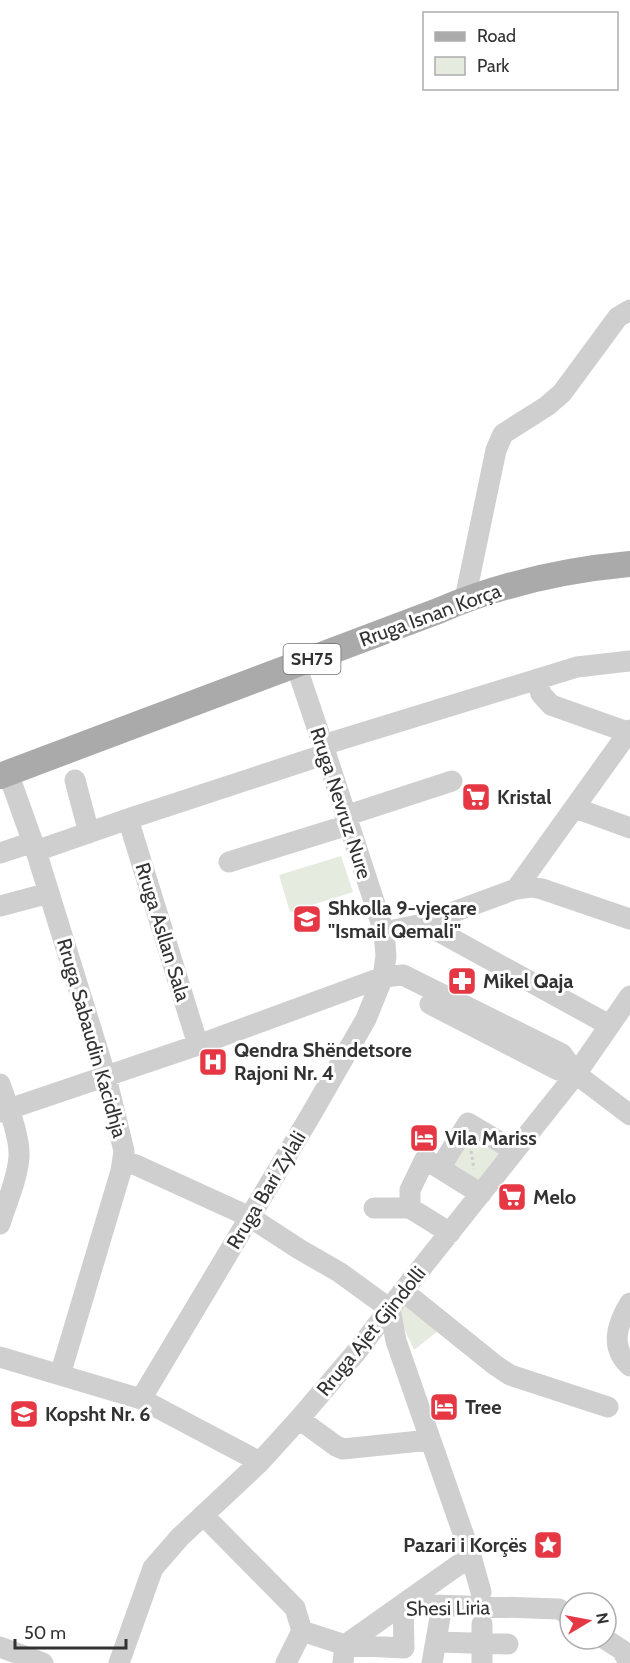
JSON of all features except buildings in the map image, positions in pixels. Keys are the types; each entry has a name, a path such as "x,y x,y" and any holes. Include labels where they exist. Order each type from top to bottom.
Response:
{"main road":[{"name":"Rruga Isnan Korça","path":"4,775 465,599 552,576 598,567 630,564"}],"street":[{"path":"465,599 496,450 503,434 547,406 562,393 618,317 630,310"},
{"path":"0,853 35,847 89,833 325,749 537,679 577,667 630,661"},
{"name":"Rruga Nevruz Nure","path":"297,665 384,932 386,956 383,977"},
{"path":"516,890 630,732 551,705 541,694 537,679"},
{"name":"Rruga Sabaudin Kacidhja","path":"4,775 35,847 106,1077 124,1151 124,1162 60,1375"},
{"path":"75,780 89,833"},
{"path":"230,862 452,781"},
{"path":"575,808 630,828"},
{"name":"Rruga Asllan Sala","path":"128,819 198,1045"},
{"path":"384,932 418,925 516,890 532,887 630,919"},
{"path":"0,906 49,893"},
{"path":"418,925 436,930 609,1025"},
{"path":"4,1110 198,1045 383,977 558,1070 576,1074 630,1115"},
{"name":"Rruga Bari Zylali","path":"141,1399 366,1019 383,977"},
{"name":"Rruga Ajet Gjindolli","path":"119,1663 153,1568 180,1537 260,1462 358,1350 450,1233 478,1193 515,1151 576,1074 630,996"},
{"path":"0,1084 4,1110 19,1145 19,1159 0,1224"},
{"path":"440,1168 468,1123 515,1151"},
{"path":"410,1208 411,1190 425,1159 478,1193"},
{"path":"124,1162 136,1165 250,1217 299,1250 339,1272 390,1310 396,1341 471,1556 481,1592"},
{"path":"374,1208 410,1208 450,1233"},
{"path":"403,1292 510,1375 608,1407"},
{"path":"630,1303 624,1312 616,1336 618,1350 630,1366"},
{"path":"0,1357 141,1399 260,1462"},
{"path":"299,1419 342,1449 430,1440"},
{"path":"203,1515 295,1608 302,1631 286,1663"},
{"path":"403,1655 403,1604 471,1556"},
{"name":"Shesi Liria","path":"344,1654 403,1604 558,1609"},
{"path":"434,1651 442,1606"},
{"path":"302,1631 344,1654 403,1655 482,1643 508,1644"},
{"path":"0,1647 43,1663"},
{"path":"618,1647 622,1650 628,1663"}],"path":[{"path":"468,1123 478,1193"}],"green space":[{"path":"341,856 353,892 290,912 279,875"},
{"path":"470,1132 504,1154 478,1187 448,1169"},
{"path":"406,1304 438,1331 414,1350 397,1313"}],"place":[{"name":"Kristal","path":"476,797"},
{"name":"Shkolla 9-vjeçare \"Ismail Qemali\"","path":"307,919"},
{"name":"Mikel Qaja","path":"462,981"},
{"name":"Qendra Shëndetsore Rajoni Nr. 4","path":"213,1062"},
{"name":"Vila Mariss","path":"424,1138"},
{"name":"Melo","path":"512,1197"},
{"name":"Tree","path":"444,1407"},
{"name":"Kopsht Nr. 6","path":"24,1414"},
{"name":"Pazari i Korçës","path":"548,1545"}]}
